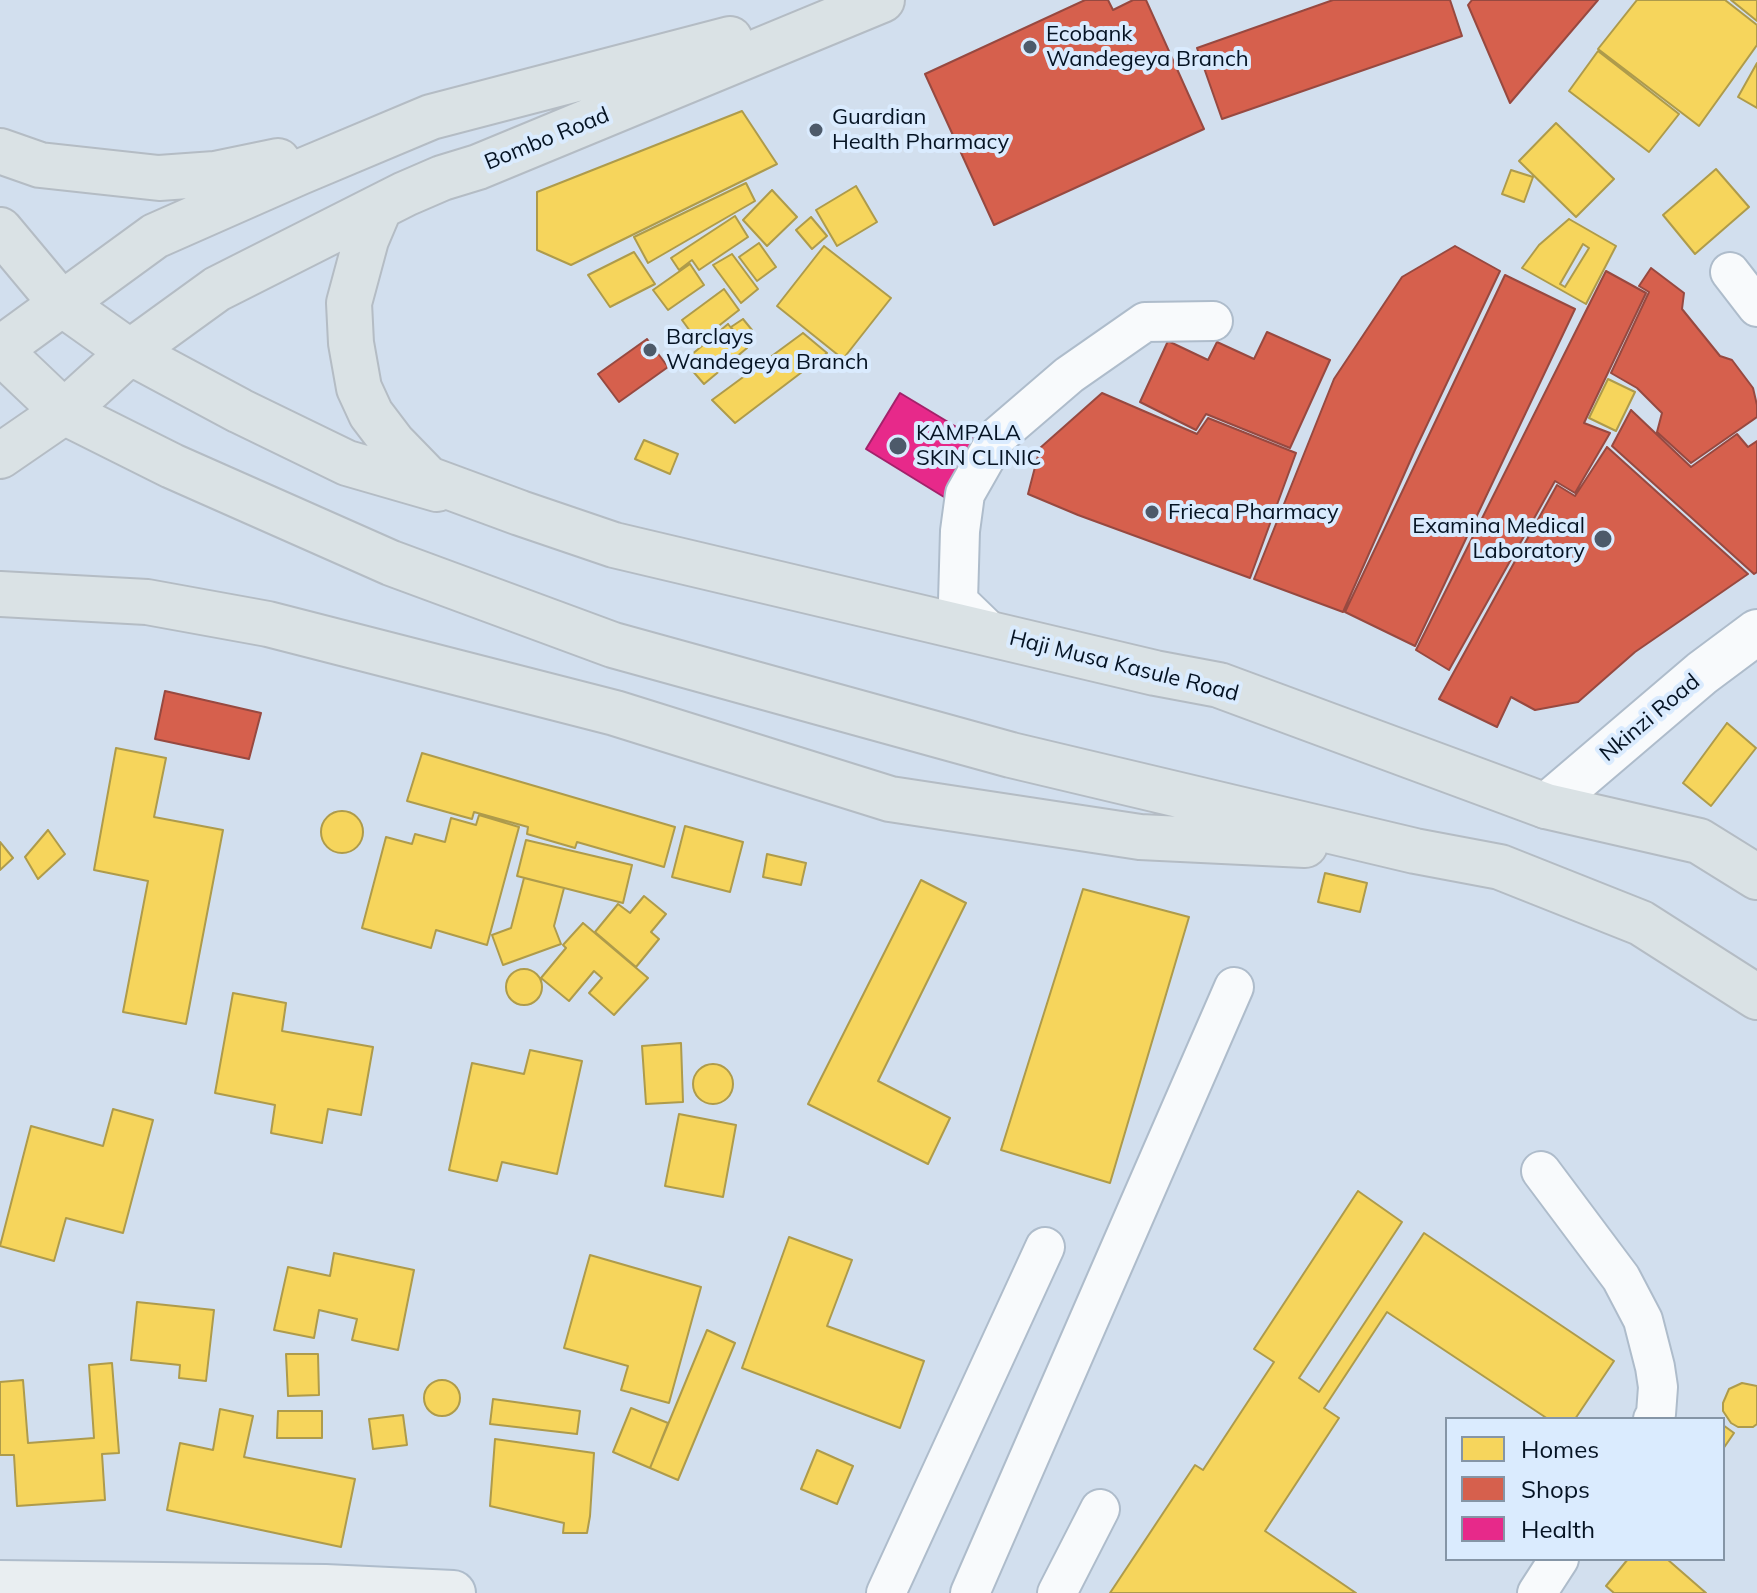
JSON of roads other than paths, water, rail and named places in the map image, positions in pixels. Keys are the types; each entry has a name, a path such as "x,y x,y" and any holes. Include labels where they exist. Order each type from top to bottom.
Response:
{"main road":[{"name":"Bombo Road","path":"352,150 431,117 881,0"},
{"name":"Bombo Road","path":"0,456 64,412 130,352 217,289 442,178 478,167 881,0"},
{"path":"0,151 40,165 159,178 215,174 352,150"},
{"path":"352,150 155,236 0,350 64,412 172,466 391,563 613,645 1011,755 1415,851 1500,867 1641,923 1757,997"},
{"path":"380,207 366,240 349,303 351,343 359,388 371,414 428,479 520,513"},
{"path":"0,230 61,303 130,352 240,411 347,463 520,513"},
{"name":"Haji Musa Kasule Road","path":"520,513 614,545 1155,673 1219,685 1546,806 1699,841 1757,877"},
{"path":"0,594 147,602 268,624 615,713 890,799 1140,837 1415,851"},
{"path":"0,1583 325,1587 453,1593"}],"street":[{"name":"Nkinzi Road","path":"1546,806 1702,673 1757,632"}],"lane":[{"path":"1730,272 1757,307"},
{"path":"991,633 958,601 960,531 965,494 998,436 1069,375 1145,322 1213,321"},
{"path":"970,1593 1234,987"},
{"path":"1541,1171 1621,1278 1643,1320 1658,1387 1654,1417"},
{"path":"886,1593 1045,1247"},
{"path":"1057,1593 1100,1509"},
{"path":"1537,1593 1558,1561"}],"place":[{"name":"Ecobank Wandegeya Branch","path":"1030,47"},
{"name":"Guardian Health Pharmacy","path":"816,130"},
{"name":"Barclays Wandegeya Branch","path":"650,350"},
{"name":"KAMPALA SKIN CLINIC","path":"898,446"},
{"name":"Frieca Pharmacy","path":"1152,512"},
{"name":"Examina Medical Laboratory","path":"1603,539"}]}
